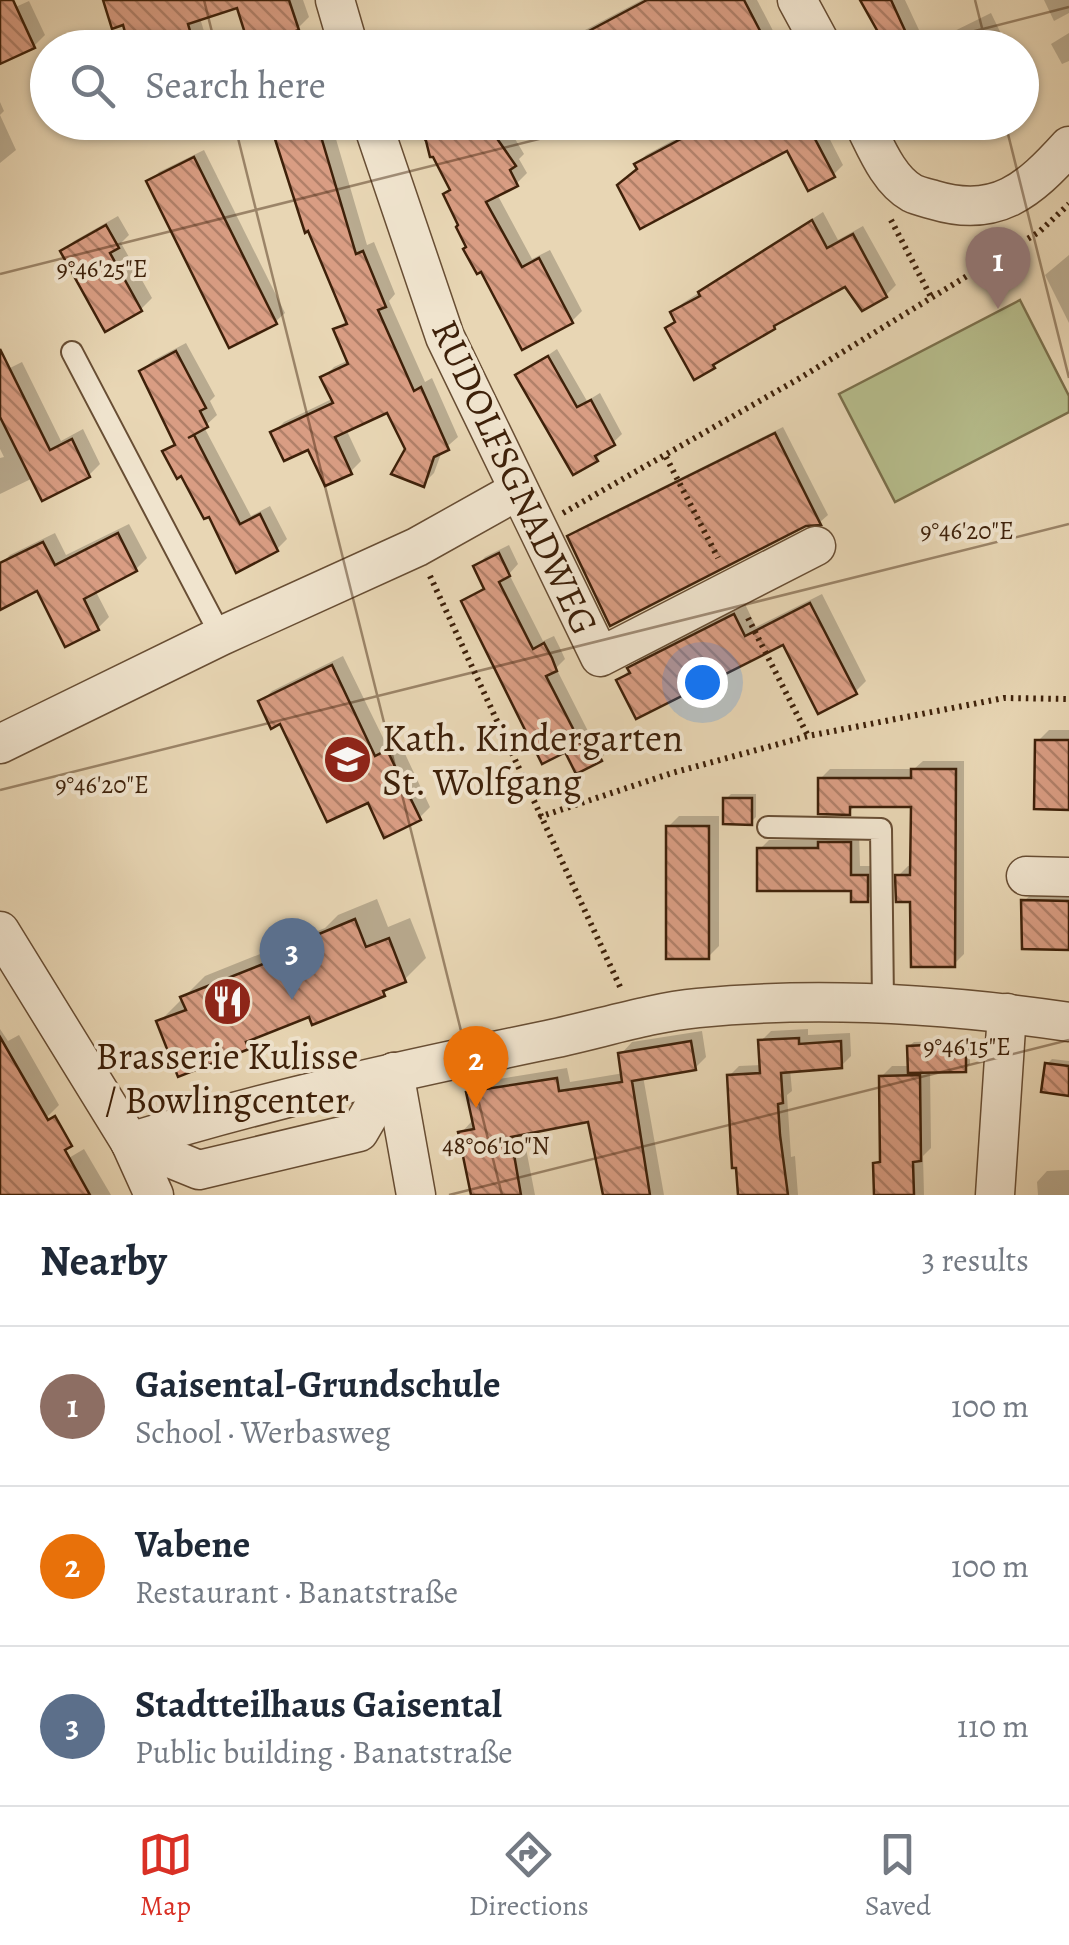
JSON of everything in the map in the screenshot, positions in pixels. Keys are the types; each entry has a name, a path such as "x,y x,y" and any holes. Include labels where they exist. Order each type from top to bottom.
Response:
{"street":[{"path":"335,0 344,30"},
{"path":"797,0 813,30"},
{"name":"RUDOLFSGNADWEG","path":"378,140 445,337 600,658 816,546"},
{"path":"872,140 886,167 910,192 958,207 999,203 1034,184 1069,146"},
{"path":"0,744 220,636 416,547 517,491"},
{"path":"1026,876 1069,878"},
{"path":"0,931 130,1142 154,1195"},
{"path":"130,1142 206,1118 394,1072 693,1008 774,1002 884,1004 1007,1012 1069,1022"},
{"path":"995,1195 1007,1012"},
{"path":"130,1142 199,1170 359,1132 394,1072"},
{"path":"394,1072 416,1195"}],"lane":[{"path":"72,352 220,636"},
{"path":"768,827 881,829 884,1004"}],"path":[{"path":"910,192 889,216 931,298"},
{"path":"536,528 666,457 931,298 1039,232 1069,204"},
{"path":"666,457 711,544"},
{"path":"416,547 624,996 629,1022"},
{"path":"734,589 808,736"},
{"path":"540,817 672,773 808,736 1004,698 1069,699"}],"green space":[{"path":"1020,300 1069,396 1069,412 895,502 839,394"}],"building":[{"path":"0,0 13,0 30,37 30,50 0,64"},
{"path":"103,0 289,0 299,30 244,30 237,8 188,24 190,30 124,30 123,25 112,29"},
{"path":"647,0 744,0 760,30 591,30"},
{"path":"860,0 891,0 905,30 877,30"},
{"path":"275,140 322,140 356,254 363,251 386,307 378,310 414,391 421,387 449,450 434,457 424,487 391,474 405,449 387,413 335,437 352,474 325,486 308,450 284,461 270,432 333,403 320,377 348,364 333,329 347,324 308,231 305,233"},
{"path":"498,140 516,166 510,170 518,186 486,202 522,267 539,258 573,323 522,350 481,272 477,274 463,249 466,247 458,225 443,194 450,190 430,157 426,141"},
{"path":"679,140 816,140 835,177 808,191 787,151 640,229 617,185 637,169 634,164"},
{"path":"194,157 277,324 229,348 146,181"},
{"path":"812,220 827,248 853,234 887,297 862,311 845,287 774,326 775,329 694,380 665,328 675,322 670,312"},
{"path":"106,225 119,248 110,253 142,311 105,332 60,251"},
{"path":"0,349 50,450 72,439 90,477 42,501 0,417"},
{"path":"176,351 206,408 200,411 208,427 188,438 194,435 240,524 260,514 278,551 236,573 209,517 204,519 181,476 177,479 162,451 175,445 139,371"},
{"path":"548,356 577,407 591,400 615,445 595,456 598,461 573,475 515,375"},
{"path":"775,433 821,525 806,526 610,626 567,536"},
{"path":"118,533 137,571 84,599 99,630 65,647 37,591 0,610 0,563 43,542 55,565"},
{"path":"499,553 510,576 499,582 533,649 544,643 552,658 557,671 546,676 581,744 591,739 602,761 576,774 565,752 542,764 461,601 484,589 473,566"},
{"path":"810,603 857,694 818,714 783,645 636,719 616,680 630,673 627,668 734,614 745,636"},
{"path":"332,665 375,756 387,750 421,820 384,838 368,803 327,822 280,724 271,729 258,701"},
{"path":"1035,740 1069,740 1069,810 1034,809"},
{"path":"911,769 956,769 955,967 911,967 910,902 896,902 895,875 910,875 911,807 850,807 850,815 818,814 818,778 911,778"},
{"path":"723,798 752,798 752,825 723,824"},
{"path":"666,826 709,826 709,959 666,959"},
{"path":"818,842 851,842 851,875 868,875 868,902 851,902 851,891 757,891 757,848 818,848"},
{"path":"1021,900 1069,901 1069,950 1022,949"},
{"path":"355,919 366,947 389,938 406,982 383,991 385,996 312,1025 309,1017 246,1042 249,1049 178,1077 156,1021 186,1010 180,997 316,943 314,936"},
{"path":"0,1037 48,1120 55,1116 72,1146 65,1150 90,1195 0,1195"},
{"path":"799,1038 799,1044 841,1041 842,1068 781,1073 783,1103 778,1104 788,1195 738,1195 736,1168 732,1168 727,1075 760,1073 758,1040"},
{"path":"691,1041 696,1070 632,1081 650,1195 603,1195 588,1122 511,1137 521,1195 471,1195 458,1132 474,1129 466,1092 557,1078 559,1091 622,1082 618,1053"},
{"path":"966,1043 966,1072 908,1073 907,1046"},
{"path":"1045,1063 1069,1066 1069,1096 1041,1092"},
{"path":"920,1075 921,1161 913,1162 914,1195 874,1195 873,1163 880,1162 879,1076"}],"place":[{"name":"Gaisental-Grundschule","path":"998,309"},
{"name":"Kath. Kindergarten St. Wolfgang","path":"347,760"},
{"name":"Stadtteilhaus Gaisental","path":"292,1000"},
{"name":"Brasserie Kulisse / Bowlingcenter","path":"227,1002"},
{"name":"Vabene","path":"476,1108"}]}
